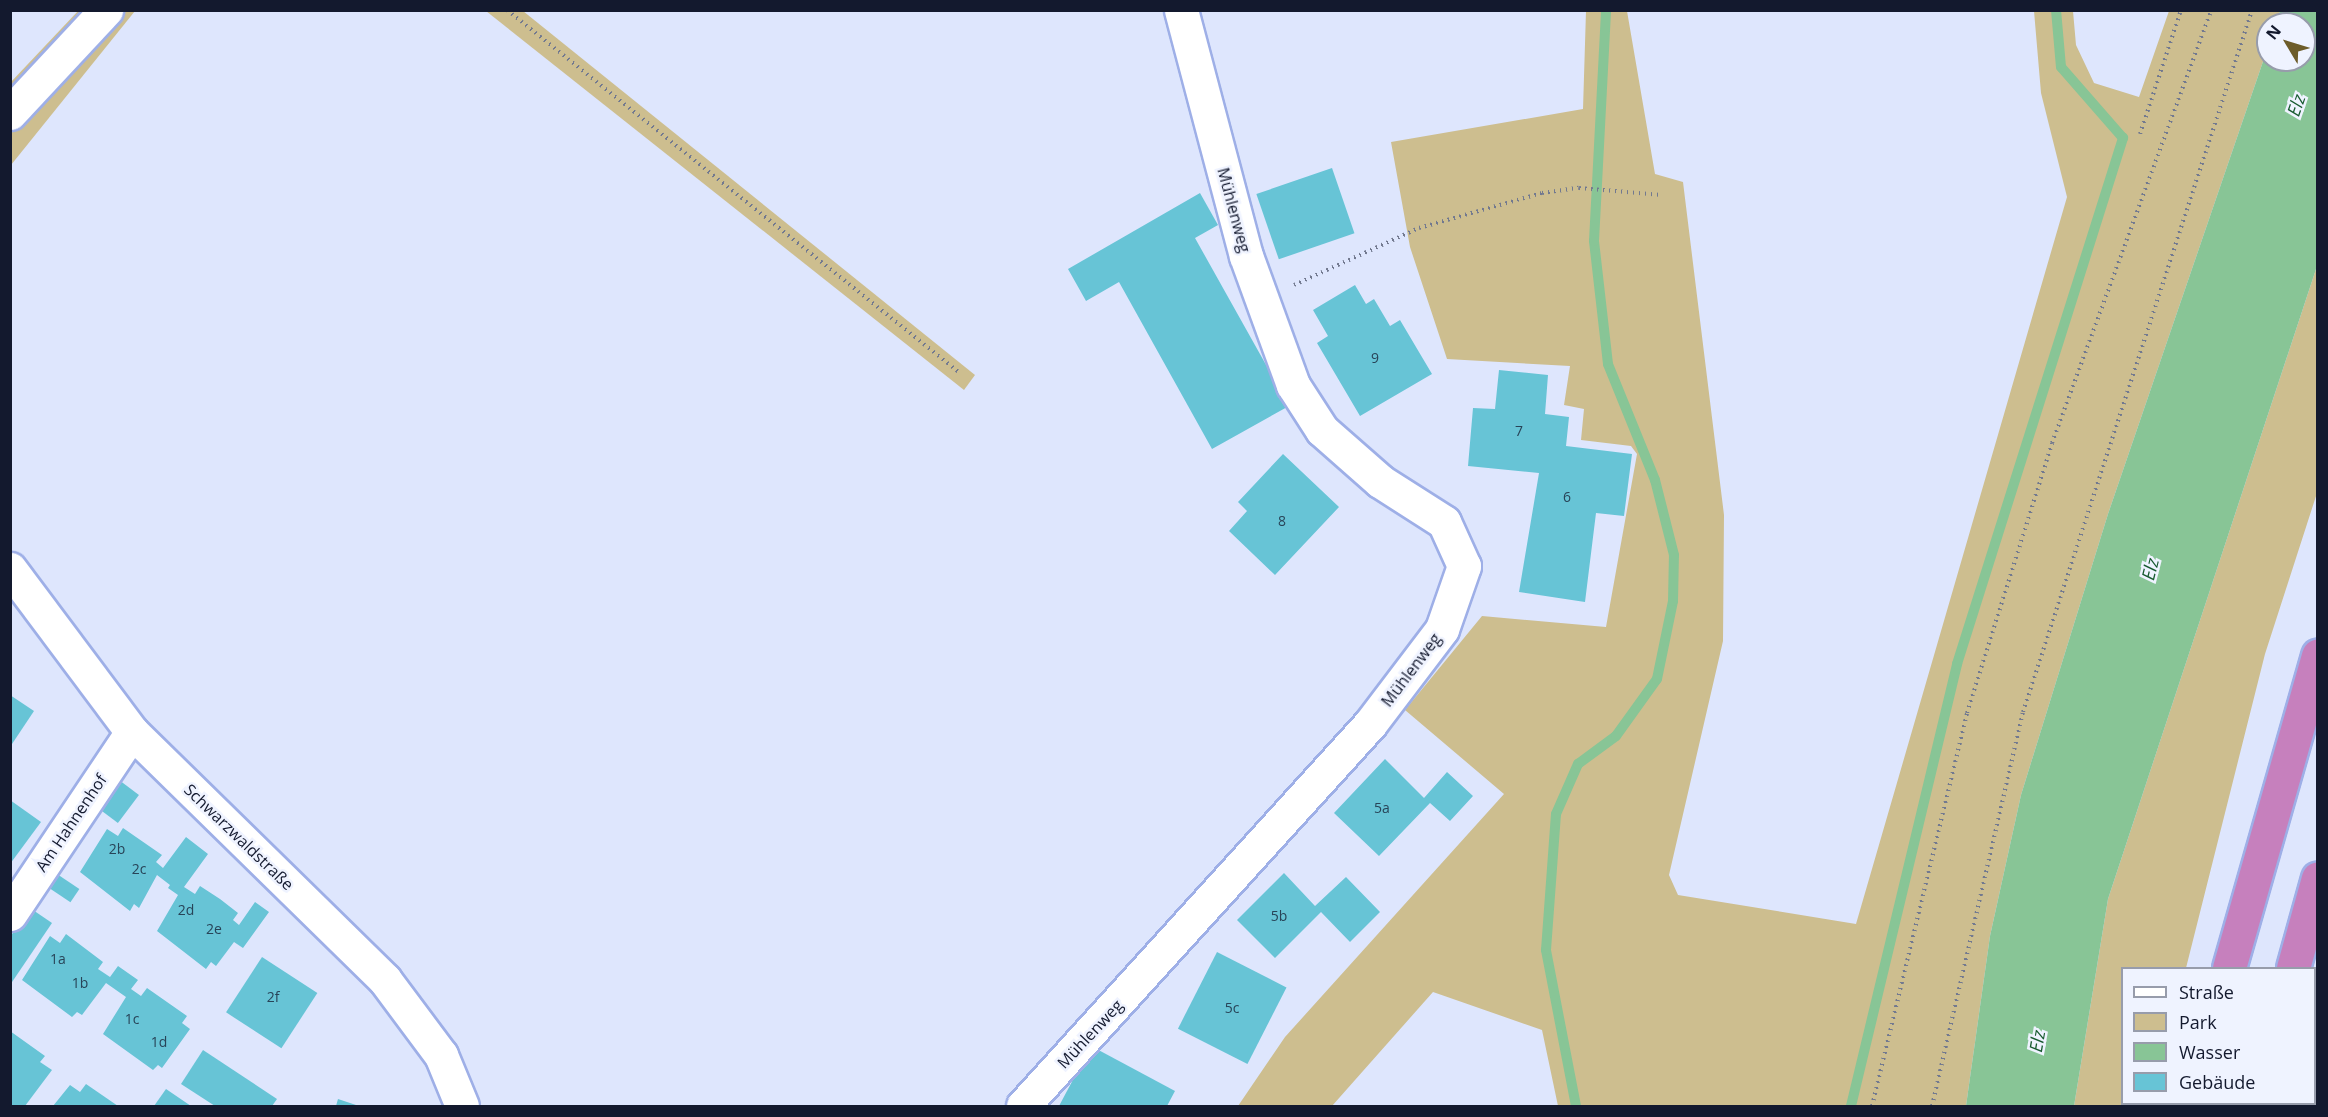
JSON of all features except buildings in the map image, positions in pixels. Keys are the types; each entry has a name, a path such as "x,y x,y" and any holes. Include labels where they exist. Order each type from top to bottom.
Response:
{"highway":[{"path":"2230,967 2318,655"},
{"path":"2294,967 2318,878"}],"street":[{"path":"10,113 106,10"},
{"name":"Mühlenweg","path":"1023,1107 1370,724 1442,629 1464,566 1444,522 1380,481 1322,430 1293,385 1262,299 1181,10"},
{"name":"Schwarzwaldstraße","path":"11,571 132,732 385,980 441,1056 462,1107"},
{"name":"Am Hahnenhof","path":"10,914 132,732"}],"path":[{"path":"507,10 960,373"},
{"path":"2140,134 2181,10"},
{"path":"1872,1107 1888,1022 1970,702 2052,443 2211,10"},
{"path":"1932,1107 2023,712 2252,10"},
{"path":"1262,299 1419,228 1579,188 1616,189 1662,195"}],"green space":[{"path":"78,11 135,11 11,165 10,83"},
{"path":"486,11 523,11 975,375 964,390"},
{"path":"1586,11 1627,11 1655,174 1683,182 1724,515 1723,641 1669,875 1678,895 1856,924 2067,197 2041,93 2034,11 2073,11 2076,45 2094,83 2139,97 2169,11 2280,11 2256,12 2256,72 2259,72 2108,514 2021,795 1990,936 1966,1106 1558,1106 1542,1030 1433,992 1332,1106 1238,1106 1285,1037 1504,794 1405,710 1482,616 1606,627 1637,454 1631,446 1581,440 1584,409 1564,405 1570,366 1447,359 1410,247 1391,142 1583,109"},
{"path":"2317,266 2317,493 2265,654 2186,967 2121,967 2121,1105 2156,1106 2074,1106 2108,899"}],"shaded area":[{"path":"2317,1025 2317,1106 2299,1106 2316,1105"}],"water":[{"name":"Elz","path":"2317,11 2317,266 2108,899 2074,1106 1966,1106 1990,936 2021,795 2108,514 2259,72 2316,72 2316,12 2280,12"}],"waterway":[{"path":"1576,1106 1546,950 1556,814 1578,764 1616,736 1657,679 1673,601 1674,555 1655,480 1608,364 1594,241 1606,10"},
{"path":"1851,1106 1957,664 2123,138 2061,67 2056,10"}]}
